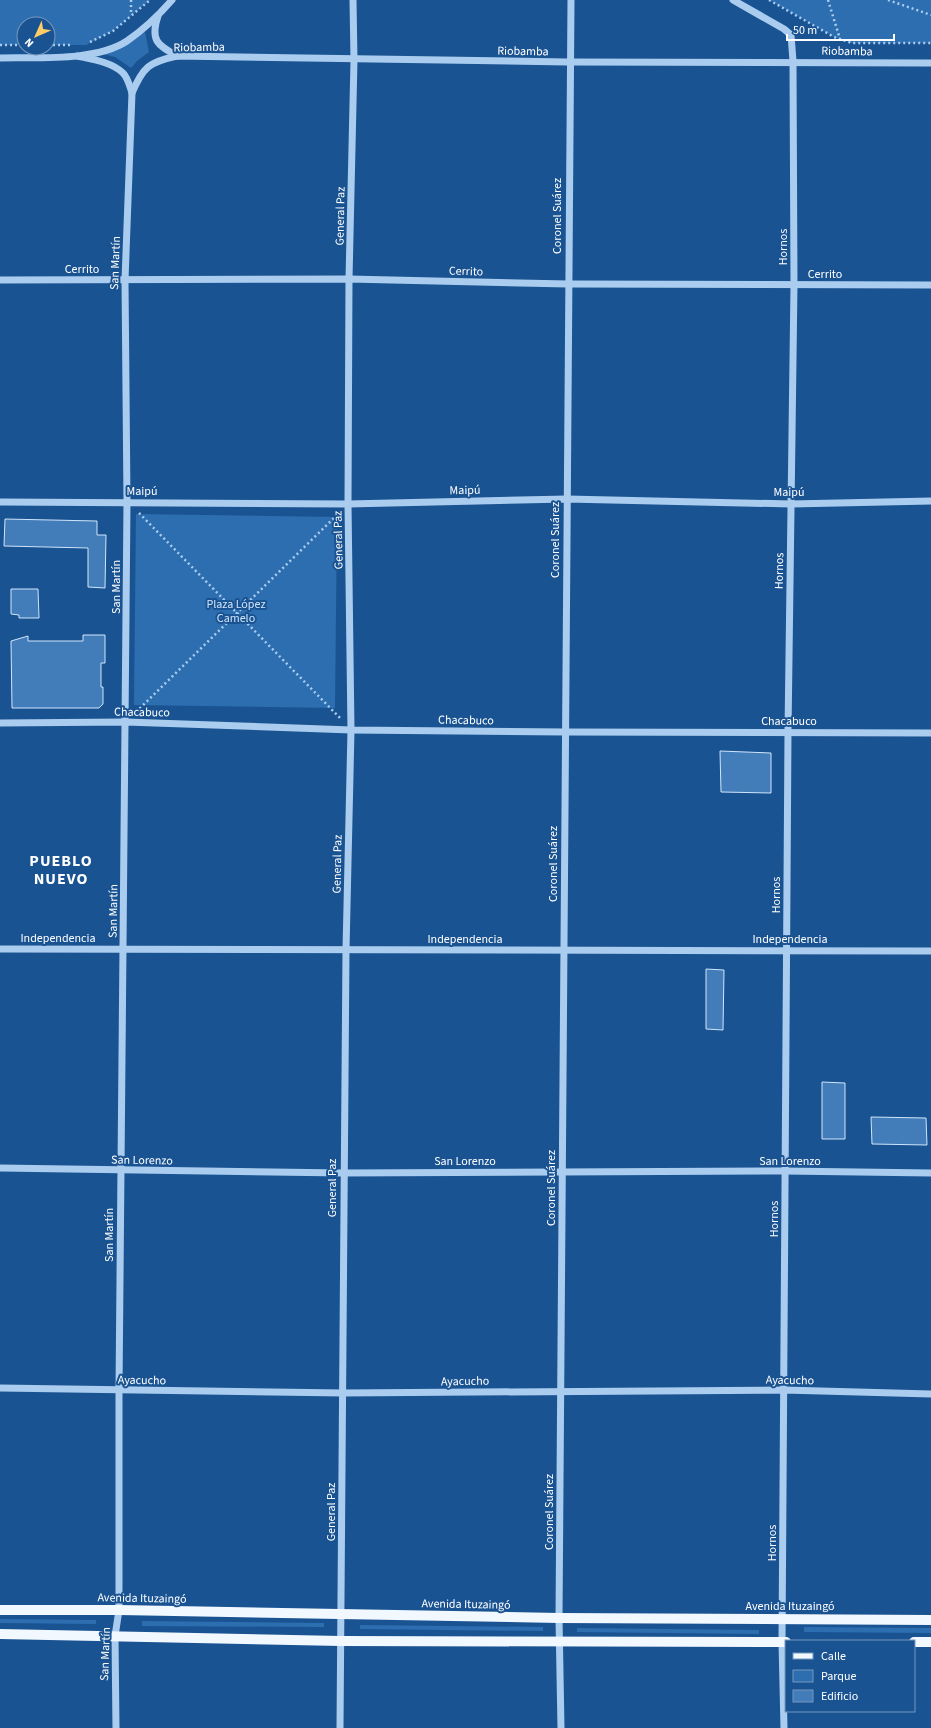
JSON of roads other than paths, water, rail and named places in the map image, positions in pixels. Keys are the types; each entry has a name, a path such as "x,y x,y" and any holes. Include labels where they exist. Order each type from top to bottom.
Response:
{"main road":[{"name":"Avenida Ituzaingó","path":"0,1610 120,1610 559,1618 931,1620"},
{"path":"0,1634 341,1641 784,1642"},
{"path":"915,1642 931,1642"}],"street":[{"path":"0,58 77,56 106,50 126,41 158,15 172,0"},
{"name":"General Paz","path":"340,1728 342,1614 343,1173 351,730 348,504 349,279 354,60 353,0"},
{"name":"Coronel Suárez","path":"561,1728 559,1618 569,62 571,0"},
{"name":"Hornos","path":"733,0 784,29 791,35 793,61 794,285 788,732 782,1618 784,1642 784,1728"},
{"path":"158,15 154,33 156,41 165,50 177,56"},
{"path":"77,56 111,65 123,72 132,93"},
{"name":"Riobamba","path":"132,93 138,78 154,62 177,56 354,60 569,62 793,61 931,63"},
{"name":"San Martín","path":"116,1728 115,1636 120,1610 120,1171 126,722 127,502 124,280 132,93"},
{"name":"Cerrito","path":"0,280 349,279 568,284 931,285"},
{"name":"Maipú","path":"0,502 348,504 567,499 791,504 931,501"},
{"name":"Chacabuco","path":"0,723 126,722 351,730 565,732 931,732"},
{"name":"Independencia","path":"0,949 931,951"},
{"name":"San Lorenzo","path":"0,1168 120,1171 343,1173 931,1173"},
{"name":"Ayacucho","path":"0,1388 343,1393 784,1390 931,1394"}],"district":[{"name":"PUEBLO NUEVO","path":"61,869"}],"park label":[{"name":"Plaza López Camelo","path":"236,611"}]}
